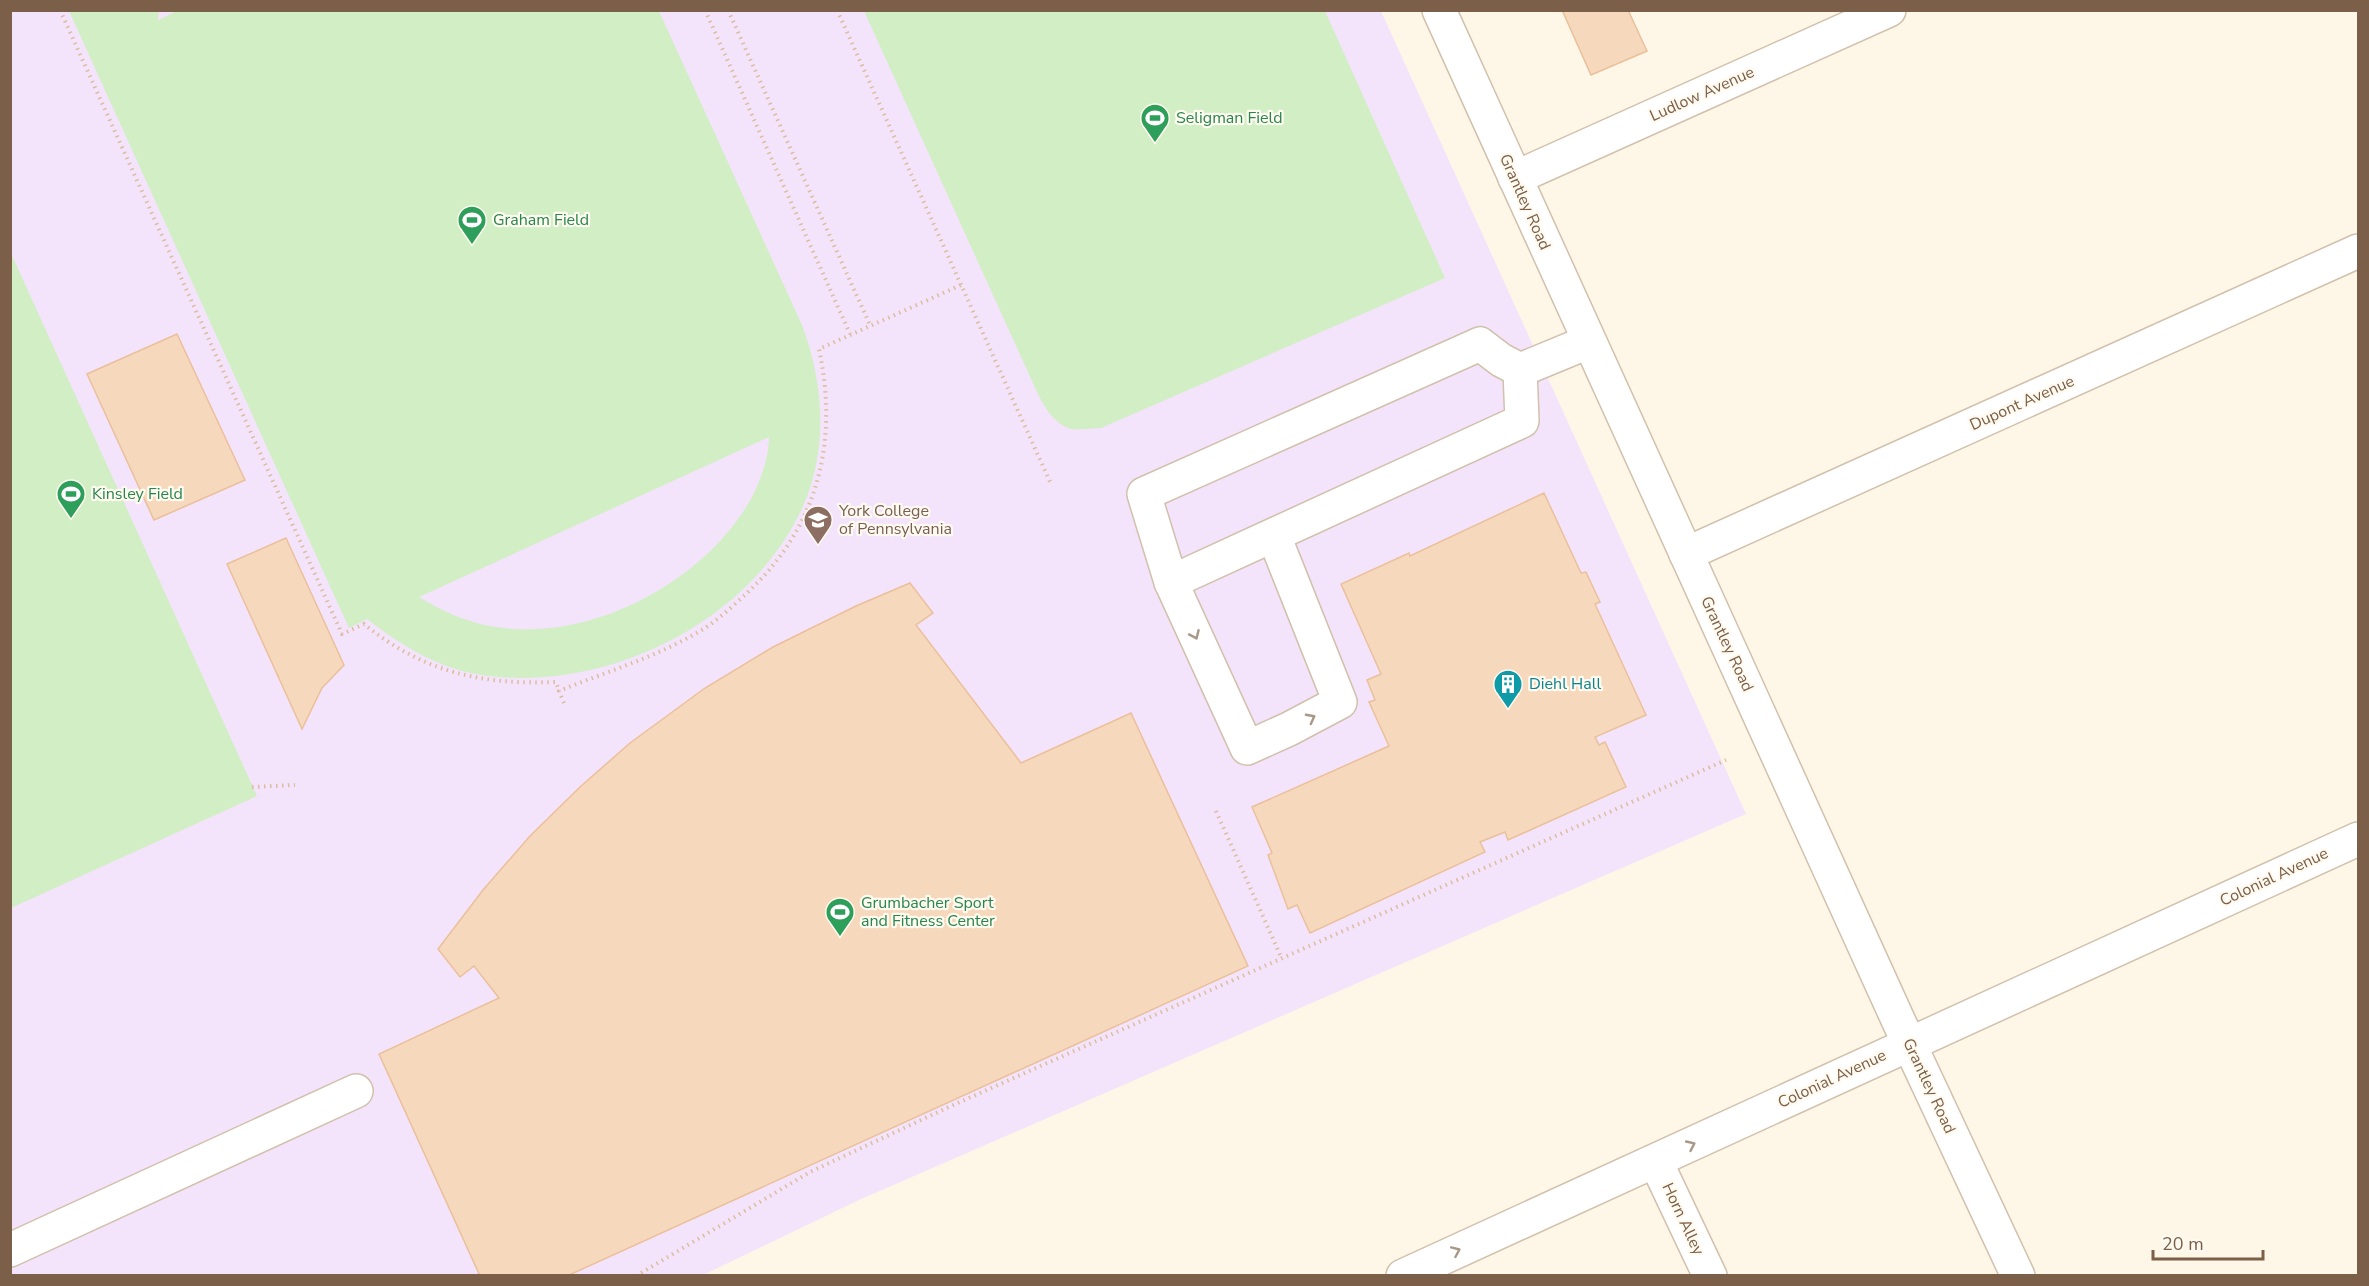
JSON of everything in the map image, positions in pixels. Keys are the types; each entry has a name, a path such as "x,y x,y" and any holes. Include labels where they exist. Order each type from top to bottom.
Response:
{"street":[{"name":"Grantley Road","path":"1439,10 1588,342 1909,1043 2018,1275"},
{"name":"Ludlow Avenue","path":"1515,178 1889,10"},
{"name":"Dupont Avenue","path":"1686,554 2358,251"},
{"path":"1520,370 1588,342"},
{"path":"1274,536 1340,702 1247,748 1171,582 1144,494 1480,344 1501,360 1520,370"},
{"path":"1171,582 1522,421 1520,370"},
{"name":"Colonial Avenue","path":"1403,1275 1656,1162 1909,1043 2358,838"},
{"path":"10,1250 356,1091"},
{"name":"Horn Alley","path":"1656,1162 1710,1275"}],"path":[{"path":"60,10 342,634 364,624 397,648 444,671 477,679 556,682 564,703"},
{"path":"705,10 850,334"},
{"path":"728,10 870,326"},
{"path":"837,10 1051,484"},
{"path":"559,691 655,654 707,627 733,606 771,568 799,530 816,489 823,462 828,411 819,349 961,285"},
{"path":"636,1275 810,1172 951,1106 1726,760"},
{"path":"252,787 295,785"},
{"path":"1216,811 1282,959"}],"shaded area":[{"name":"York College of Pennsylvania","path":"10,11 1381,11 1746,814 859,1200 703,1275 11,1275"}],"green space":[{"name":"Graham Field","path":"179,10 659,11 802,325 815,368 820,434 813,478 806,499 784,541 754,579 718,611 676,637 632,658 585,671 537,678 489,676 456,669 409,648 367,619 349,628 69,11 159,11 158,20","holes":["769,437 768,452 758,483 752,497 732,527 707,554 679,577 646,597 612,613 576,624 540,629 504,628 460,617 419,597"]},
{"name":"Seligman Field","path":"864,11 1325,11 1445,278 1101,428 1072,429 1064,426 1050,413 1034,387"},
{"name":"Kinsley Field","path":"10,251 257,796 11,908 10,908"}],"building":[{"path":"1562,10 1628,10 1647,51 1591,75"},
{"path":"177,334 245,480 154,520 87,374"},
{"name":"Diehl Hall","path":"1544,493 1581,573 1586,572 1600,602 1595,604 1646,715 1595,737 1599,745 1605,742 1626,787 1508,840 1505,832 1480,842 1485,852 1310,933 1297,905 1288,909 1268,855 1272,853 1252,807 1389,746 1369,702 1375,700 1367,680 1381,674 1341,584 1409,553 1410,556"},
{"path":"286,538 344,665 322,688 302,729 227,564"},
{"name":"Grumbacher Sport and Fitness Center","path":"910,583 933,613 916,625 1021,763 1131,713 1248,966 567,1276 480,1276 379,1054 499,998 474,966 460,977 438,949 483,890 530,836 580,787 630,743 705,688 773,647 856,606"}],"place":[{"name":"Seligman Field","path":"1155,144"},
{"name":"Graham Field","path":"472,246"},
{"name":"Kinsley Field","path":"71,520"},
{"name":"York College of Pennsylvania","path":"818,546"},
{"name":"Diehl Hall","path":"1508,710"},
{"name":"Grumbacher Sport and Fitness Center","path":"840,938"}]}
